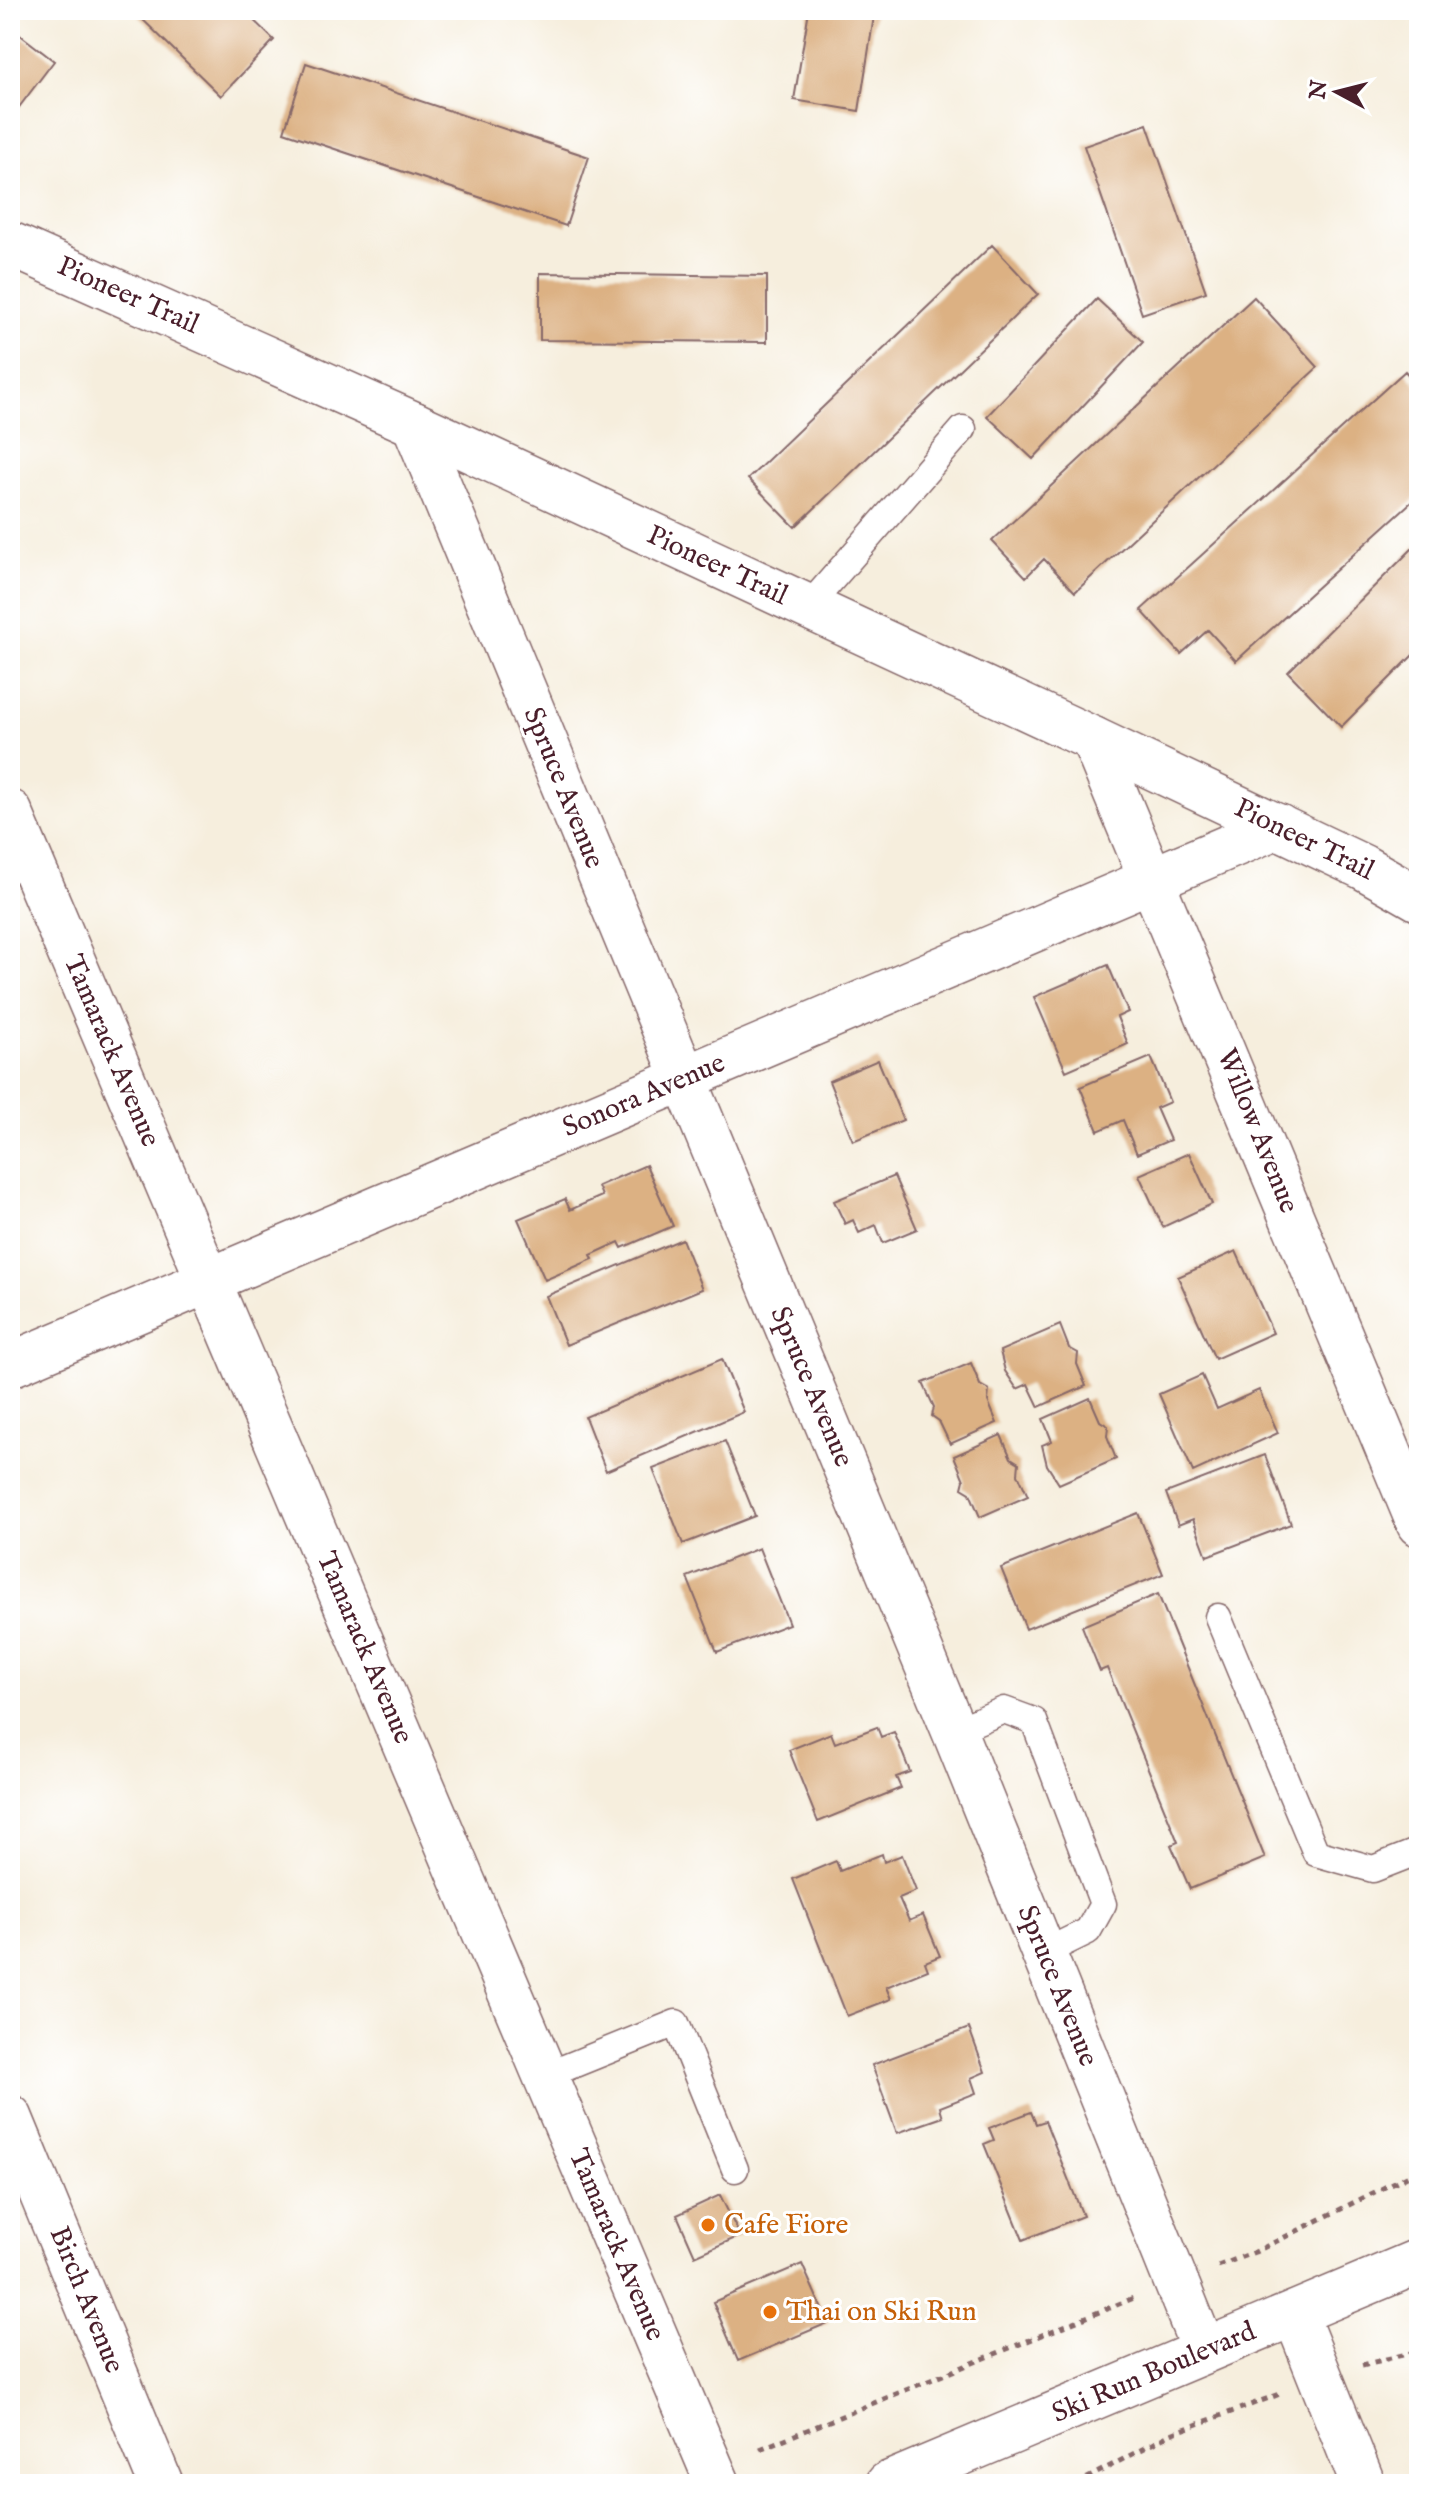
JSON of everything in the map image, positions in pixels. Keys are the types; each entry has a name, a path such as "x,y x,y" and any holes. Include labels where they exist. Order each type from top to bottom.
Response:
{"street":[{"name":"Pioneer Trail","path":"10,244 414,424 1093,739 1278,826 1419,899"},
{"name":"Spruce Avenue","path":"414,424 954,1731 1204,2351"},
{"name":"Willow Avenue","path":"1093,739 1419,1524"},
{"name":"Tamarack Avenue","path":"10,812 718,2484"},
{"name":"Sonora Avenue","path":"10,1365 1278,826"},
{"name":"Birch Avenue","path":"10,2117 161,2484"},
{"name":"Ski Run Boulevard","path":"888,2484 1419,2261"},
{"path":"1295,2314 1363,2484"}],"lane":[{"path":"807,608 963,429"},
{"path":"1218,1617 1316,1853 1373,1869 1419,1851"},
{"path":"954,1731 1004,1710 1034,1721 1103,1904 1088,1931 1043,1953"},
{"path":"545,2076 676,2023 735,2169"}],"path":[{"path":"1208,2270 1255,2252 1419,2170"},
{"path":"760,2449 1148,2293"},
{"path":"1358,2367 1419,2351"},
{"path":"1076,2484 1171,2434 1286,2392"}],"building":[{"path":"133,10 243,10 274,40 221,96"},
{"path":"809,10 875,10 859,111 794,100"},
{"path":"10,27 54,61 10,119"},
{"path":"306,63 589,157 566,226 284,132"},
{"path":"1147,124 1206,292 1142,314 1084,146"},
{"path":"992,245 1038,294 795,527 748,479"},
{"path":"540,273 767,276 767,342 540,340"},
{"path":"1254,297 1318,367 1075,592 1044,559 1026,577 992,541"},
{"path":"1097,299 1143,342 1033,459 987,416"},
{"path":"1405,371 1419,387 1419,495 1236,661 1208,630 1181,654 1141,610"},
{"path":"1419,542 1419,649 1341,727 1288,672"},
{"path":"1108,965 1128,1012 1117,1017 1128,1044 1066,1071 1034,997"},
{"path":"1151,1057 1170,1102 1156,1108 1170,1140 1137,1154 1123,1120 1098,1131 1080,1087"},
{"path":"878,1060 903,1120 853,1141 829,1081"},
{"path":"1189,1153 1212,1204 1163,1227 1139,1175"},
{"path":"646,1165 673,1226 622,1248 619,1242 591,1255 593,1259 545,1280 518,1219 565,1199 570,1210 602,1196 598,1186"},
{"path":"894,1176 917,1229 883,1243 876,1225 859,1233 853,1220 845,1224 834,1201"},
{"path":"682,1239 702,1289 566,1345 546,1296"},
{"path":"1236,1251 1273,1333 1215,1359 1178,1277"},
{"path":"1060,1325 1069,1348 1078,1353 1077,1364 1086,1386 1039,1407 1028,1384 1017,1389 1005,1371 1000,1351"},
{"path":"722,1359 744,1412 606,1471 585,1417"},
{"path":"971,1363 980,1385 989,1390 988,1401 997,1423 950,1444 939,1421 932,1416 934,1407 923,1383"},
{"path":"1202,1375 1217,1409 1259,1390 1278,1433 1193,1472 1159,1394"},
{"path":"1090,1398 1100,1421 1108,1426 1107,1436 1116,1459 1059,1484 1047,1465 1042,1445 1052,1441 1043,1419"},
{"path":"1001,1435 1011,1458 1019,1463 1018,1474 1028,1496 980,1517 970,1493 962,1488 964,1480 954,1456"},
{"path":"725,1441 755,1516 683,1544 653,1469"},
{"path":"1265,1455 1291,1524 1207,1556 1193,1519 1178,1525 1166,1493"},
{"path":"1138,1513 1163,1574 1026,1629 1001,1568"},
{"path":"759,1548 789,1624 717,1652 687,1577"},
{"path":"1158,1594 1265,1858 1190,1889 1171,1845 1178,1842 1107,1668 1100,1671 1082,1626"},
{"path":"877,1727 881,1737 894,1732 910,1772 896,1777 901,1788 818,1822 789,1750 831,1733 835,1743"},
{"path":"882,1854 884,1862 902,1855 916,1891 899,1898 909,1921 923,1915 940,1956 925,1962 928,1970 886,1987 891,1999 847,2016 793,1879 836,1861 840,1871"},
{"path":"969,2028 985,2072 971,2078 976,2093 940,2107 943,2117 897,2133 872,2065"},
{"path":"1031,2112 1036,2124 1045,2121 1083,2216 1023,2240 984,2144 994,2140 989,2128"},
{"name":"Cafe Fiore","path":"720,2195 740,2236 695,2256 677,2215"},
{"name":"Thai on Ski Run","path":"802,2264 828,2323 738,2361 713,2302"}],"place":[{"name":"Cafe Fiore","path":"708,2225"},
{"name":"Thai on Ski Run","path":"770,2312"}]}
